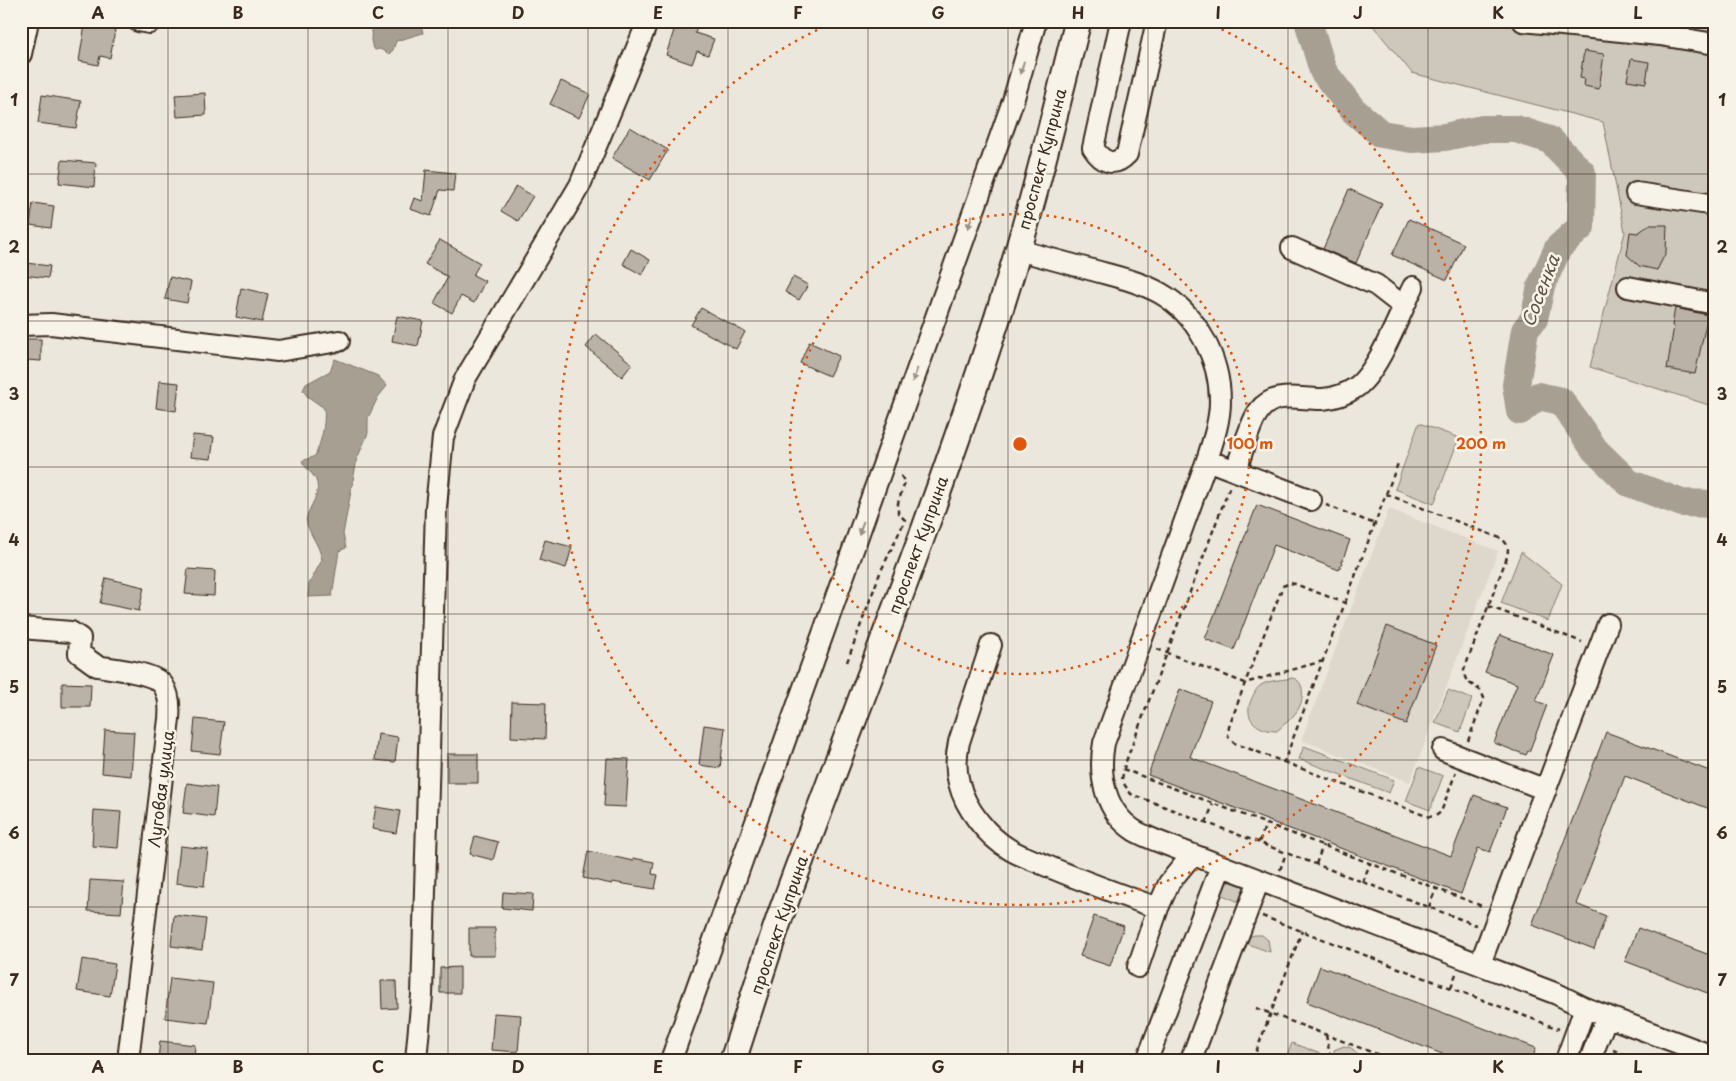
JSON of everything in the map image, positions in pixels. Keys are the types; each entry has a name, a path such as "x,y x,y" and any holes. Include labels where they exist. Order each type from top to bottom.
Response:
{"main road":[{"name":"проспект Куприна","path":"733,1060 782,911 926,527 991,338 1018,250 1078,21"}],"street":[{"path":"21,54 28,21"},
{"path":"138,21 149,24 150,21"},
{"path":"416,1060 422,985 436,507 443,438 465,378 580,185 648,21"},
{"path":"671,1060 1013,101 1036,21"},
{"path":"1121,21 1093,148 1099,157 1110,162 1123,158 1127,154 1157,21"},
{"path":"1523,21 1660,35 1715,44"},
{"path":"1636,193 1715,205"},
{"path":"1292,248 1376,285 1403,306"},
{"path":"1018,250 1133,281 1160,293 1178,306 1190,318 1209,348 1219,380 1219,416 1207,460 1104,743 1101,760 1103,783 1112,806 1124,821 1135,831 1221,866 1561,995 1585,1008 1715,1057"},
{"path":"1236,471 1257,414 1264,405 1283,397 1324,399 1335,397 1355,388 1364,381 1372,372 1412,286"},
{"path":"1628,287 1715,304"},
{"path":"21,325 51,324 278,350 339,341"},
{"path":"1207,460 1311,500"},
{"path":"1480,964 1608,624"},
{"name":"Луговая улица","path":"21,628 71,632 80,638 79,653 91,663 97,666 153,677 163,686 170,702 128,1060"},
{"path":"992,646 959,742 956,757 956,770 964,798 984,827 995,839 1009,849 1070,877 1158,908"},
{"path":"1452,754 1546,790"},
{"path":"1138,967 1168,883 1192,854"},
{"path":"1147,1060 1221,866"},
{"path":"1191,1060 1259,880"},
{"path":"1566,1060 1585,1008"},
{"path":"1593,1052 1607,1016"}],"path":[{"path":"1284,762 1399,461"},
{"path":"847,662 880,573 905,520 898,514 898,503 905,482 895,468 884,464"},
{"path":"1236,471 1123,769 1124,784 1131,794 1492,931"},
{"path":"1344,603 1295,584 1290,583 1283,586 1245,683 1229,727 1228,736 1234,743 1429,817 1434,817 1440,812 1452,754 1484,698 1481,691 1467,682 1464,670 1508,550 1505,541 1500,538 1386,494"},
{"path":"1311,500 1374,524"},
{"path":"1488,606 1600,648"},
{"path":"1141,643 1245,683 1323,661"},
{"path":"1123,769 1482,906"},
{"path":"1206,823 1214,804"},
{"path":"1259,842 1266,824"},
{"path":"1316,864 1323,845"},
{"path":"1363,882 1370,863"},
{"path":"1429,907 1436,888"},
{"path":"1247,910 1575,1035"},
{"path":"1253,1060 1302,931"},
{"path":"1256,1008 1392,1060"},
{"path":"1326,1035 1331,1060"},
{"path":"1364,1060 1368,1050"},
{"path":"1593,1052 1639,1060"}],"shaded area":[{"path":"372,21 420,21 423,33 396,41 393,50 389,54 380,49 375,50 372,45"},
{"path":"1369,21 1715,21 1715,407 1590,367 1625,232 1603,122 1412,73"},
{"path":"335,359 378,376 387,386 378,397 368,418 368,433 357,459 343,534 346,548 339,551 332,596 308,597 309,584 322,560 306,519 317,494 317,483 302,461 315,456 322,433 324,408 307,396 303,390 306,384 330,371"},
{"path":"1419,423 1459,438 1434,504 1395,489"},
{"path":"1389,509 1498,551 1410,782 1301,740"},
{"path":"1521,552 1562,584 1548,621 1501,603"},
{"path":"1292,678 1297,680 1302,687 1301,702 1295,714 1277,731 1263,729 1258,726 1253,722 1249,712 1249,705 1256,689 1268,682"},
{"path":"1448,690 1472,699 1460,732 1435,723"},
{"path":"1304,746 1394,780 1389,793 1299,759"},
{"path":"1419,767 1443,776 1430,810 1406,801"},
{"path":"1232,881 1241,883 1245,888 1244,904 1220,894 1224,885"},
{"path":"1262,935 1268,940 1270,952 1245,943 1251,936"},
{"path":"1292,1043 1323,1055 1322,1060 1285,1060"},
{"path":"1344,1046 1355,1051 1359,1057 1357,1060 1334,1060 1334,1050"}],"building":[{"path":"677,21 699,21 695,33 714,39 708,55 697,51 692,64 666,55"},
{"path":"85,24 115,30 110,58 100,56 98,65 79,61"},
{"path":"1584,51 1604,54 1599,89 1584,86 1585,79 1580,78"},
{"path":"1631,59 1649,62 1646,83 1627,80"},
{"path":"561,81 590,94 579,118 550,104"},
{"path":"205,93 206,115 177,117 175,95"},
{"path":"42,95 81,101 76,128 38,123"},
{"path":"630,127 668,150 650,180 612,158"},
{"path":"62,160 96,163 94,187 59,183"},
{"path":"426,170 455,173 453,191 440,190 431,216 410,209 414,198 423,201"},
{"path":"516,186 533,196 518,221 501,211"},
{"path":"1349,189 1382,204 1356,263 1323,249"},
{"path":"33,203 54,206 51,228 30,225"},
{"path":"1409,219 1464,244 1447,280 1392,255"},
{"path":"1649,225 1667,225 1666,252 1657,270 1639,266 1627,255 1630,232 1638,233"},
{"path":"440,240 480,263 473,275 485,281 474,303 461,296 452,313 434,303 448,277 425,264"},
{"path":"631,249 650,260 642,275 623,264"},
{"path":"26,263 50,266 48,278 24,275"},
{"path":"170,277 191,282 187,303 165,299"},
{"path":"793,277 808,285 799,300 785,292"},
{"path":"241,288 268,294 262,322 236,317"},
{"path":"701,308 745,332 736,349 691,325"},
{"path":"1675,308 1708,315 1695,374 1667,369"},
{"path":"397,316 423,321 418,346 392,341"},
{"path":"596,334 632,364 622,377 586,347"},
{"path":"25,339 41,339 41,361 25,360"},
{"path":"809,342 839,356 829,376 800,363"},
{"path":"159,381 179,383 176,411 156,408"},
{"path":"193,435 214,437 211,459 190,457"},
{"path":"1257,505 1350,540 1339,570 1274,545 1234,650 1205,639"},
{"path":"545,540 572,547 566,568 539,560"},
{"path":"188,569 215,571 214,596 185,594"},
{"path":"106,578 144,587 139,611 100,603"},
{"path":"1387,626 1436,645 1406,724 1357,705"},
{"path":"1500,635 1554,655 1536,701 1547,705 1529,752 1526,755 1494,743 1517,684 1485,672"},
{"path":"62,683 91,684 90,707 62,707"},
{"path":"1180,689 1211,701 1190,757 1451,856 1474,795 1507,807 1490,852 1478,848 1461,894 1148,775"},
{"path":"512,702 546,703 545,739 511,737"},
{"path":"195,719 224,722 220,754 192,751"},
{"path":"704,725 725,728 720,768 699,765"},
{"path":"105,730 134,732 131,776 102,773"},
{"path":"1606,732 1715,773 1715,811 1625,776 1576,904 1606,916 1594,949 1532,925"},
{"path":"378,734 398,737 395,762 375,760"},
{"path":"447,754 478,754 478,783 447,783"},
{"path":"607,758 629,759 626,807 604,806"},
{"path":"187,783 217,787 214,817 183,813"},
{"path":"376,807 400,811 396,833 372,829"},
{"path":"94,810 121,812 118,848 92,846"},
{"path":"475,836 498,842 493,860 470,854"},
{"path":"180,846 208,849 204,886 176,883"},
{"path":"588,851 633,861 633,858 654,862 652,874 658,875 655,889 612,882 612,884 583,878"},
{"path":"90,880 124,882 121,913 88,911"},
{"path":"503,892 533,894 532,911 502,908"},
{"path":"174,915 206,919 202,950 171,946"},
{"path":"1094,916 1124,926 1110,966 1080,956"},
{"path":"469,928 495,928 495,956 469,956"},
{"path":"1638,928 1715,957 1715,996 1625,961"},
{"path":"82,959 115,964 110,996 77,991"},
{"path":"1320,966 1536,1048 1532,1060 1458,1060 1307,1002"},
{"path":"460,967 460,993 440,993 440,968"},
{"path":"170,978 213,983 208,1023 165,1018"},
{"path":"381,981 396,981 397,1008 382,1009"},
{"path":"494,1013 521,1015 518,1052 491,1050"},
{"path":"160,1041 195,1045 194,1060 158,1060"}],"waterway":[{"name":"Сосенка","path":"1308,21 1323,71 1353,110 1381,134 1412,139 1445,137 1482,129 1516,129 1550,140 1582,173 1581,227 1558,248 1541,286 1534,319 1525,330 1516,385 1520,411 1538,396 1561,401 1595,450 1629,483 1682,503 1715,504"}]}
